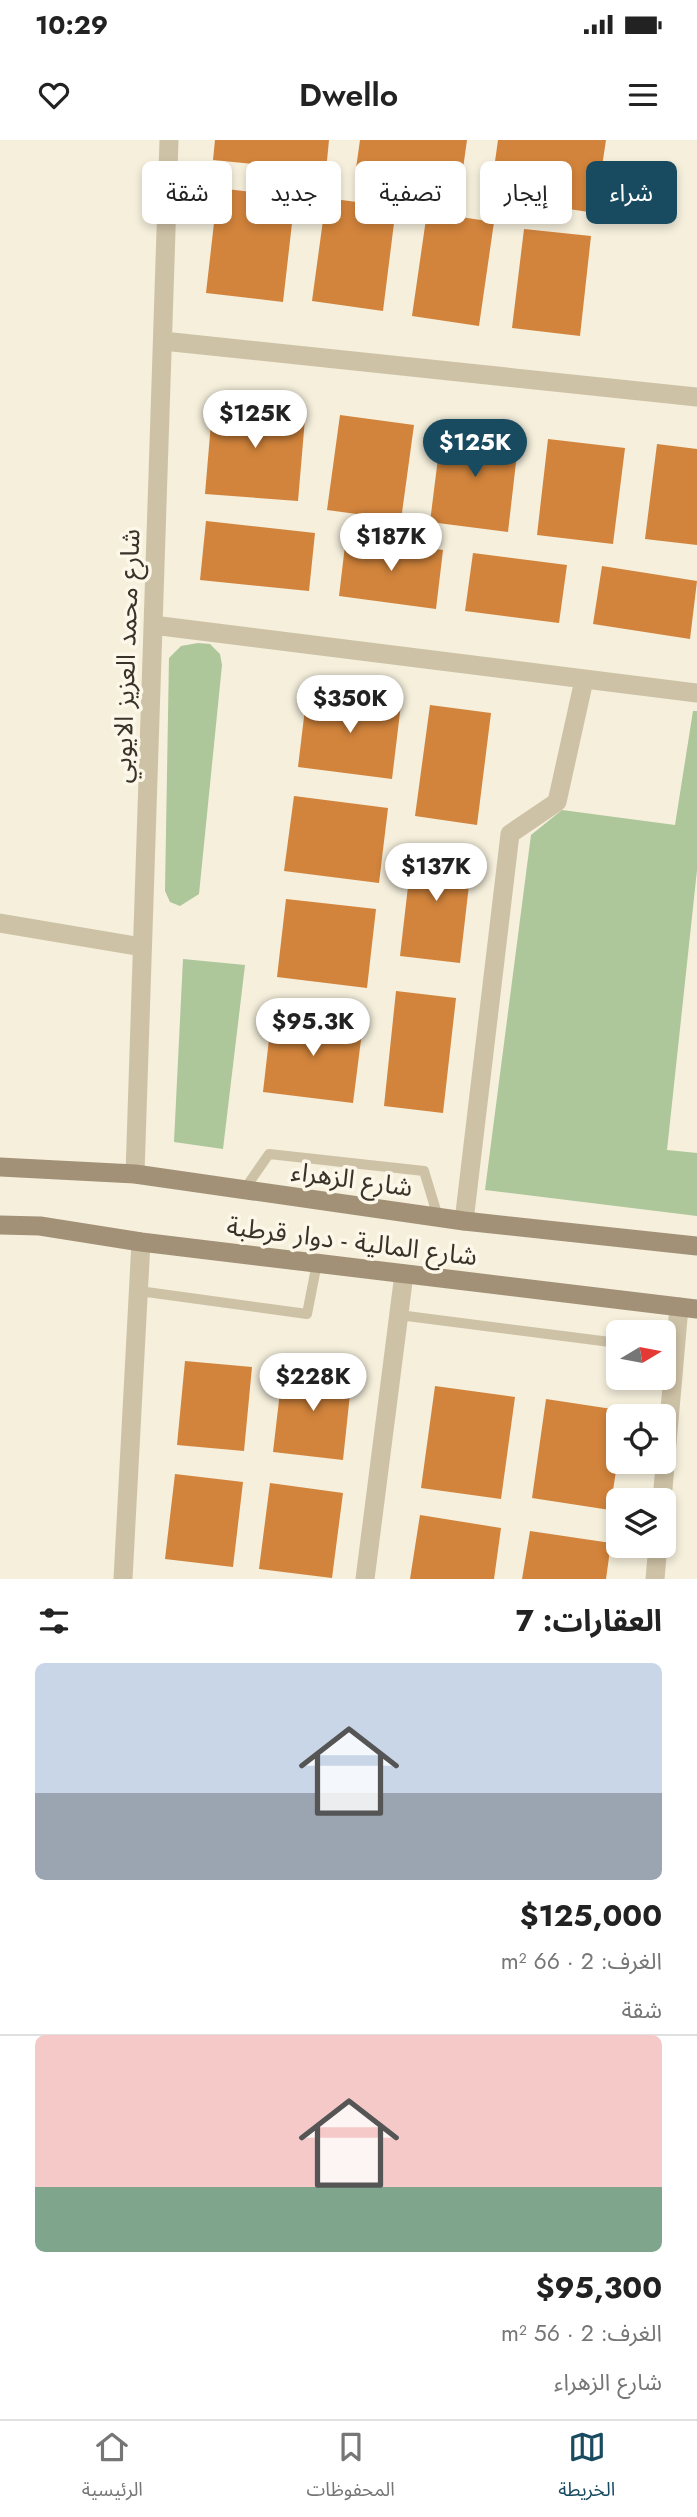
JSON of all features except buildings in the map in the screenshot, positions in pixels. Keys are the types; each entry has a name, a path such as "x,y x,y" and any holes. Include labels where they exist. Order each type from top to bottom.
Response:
{"main road":[{"name":"شارع الزهراء","path":"0,1167 135,1174 464,1221 697,1247"},
{"name":"شارع المالية - دوار قرطبة","path":"0,1225 40,1226 141,1241 688,1308"}],"street":[{"name":"شارع محمد العزيز الايوبي","path":"135,1174 169,140"},
{"path":"163,341 697,397"},
{"path":"153,625 697,694"},
{"path":"464,1221 510,834 557,803 584,680"},
{"path":"0,923 142,947"},
{"path":"123,1579 141,1241"},
{"path":"365,1579 404,1274"},
{"path":"676,1335 688,1308"},
{"path":"663,1488 667,1390"},
{"path":"655,1579 657,1558"}],"lane":[{"path":"244,1191 269,1154 424,1171 438,1217"},
{"path":"139,1291 307,1314 317,1263"},
{"path":"399,1315 606,1341"}],"green space":[{"path":"210,644 220,654 222,665 199,894 180,906 170,902 165,891 169,658 181,646"},
{"path":"693,711 697,711 697,870 667,1150 697,1153 697,1216 485,1190 531,835 562,810 675,825"},
{"path":"183,959 245,965 223,1149 174,1142"}]}
